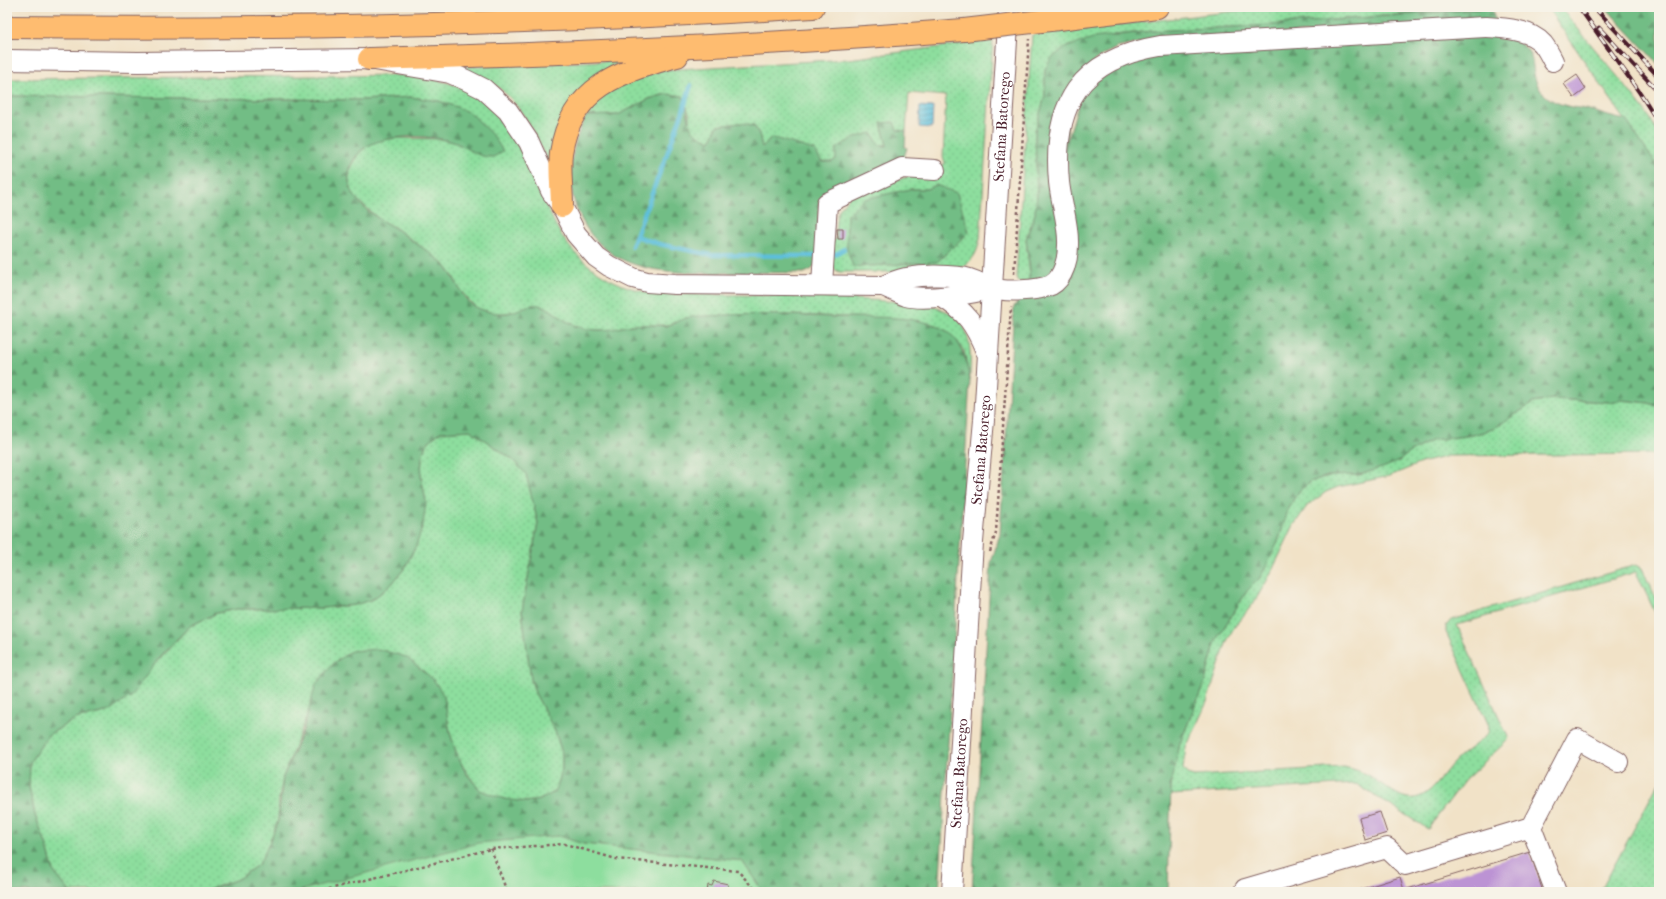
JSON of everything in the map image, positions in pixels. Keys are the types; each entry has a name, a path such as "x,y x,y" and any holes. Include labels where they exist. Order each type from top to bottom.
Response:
{"highway":[{"path":"7,27 247,28 397,25 615,18 813,7"},
{"path":"369,59 535,55 715,46 964,30 1157,7"},
{"path":"562,206 561,154 567,128 579,107 591,93 607,81 638,68 715,46"}],"street":[{"name":"Stefana Batorego","path":"952,892 973,542 984,420 1009,7"},
{"path":"7,60 138,62 369,59 450,73 484,89 508,111 529,142 551,191 562,206 569,223 586,247 609,266 633,278 647,282 675,284 883,286 906,278 952,276 974,280 991,288 1012,290 1041,289 1052,284 1065,267 1068,244 1060,183 1058,147 1061,127 1066,109 1081,84 1100,66 1117,57 1139,49 1160,46 1485,27 1508,28 1526,33 1542,43 1553,61"},
{"path":"822,285 827,203 902,168 936,170"},
{"path":"883,286 907,296 942,297 979,292 991,288"},
{"path":"942,297 956,305 971,321 987,353"},
{"path":"1246,892 1245,889 1387,848 1406,865 1531,827 1577,739 1618,762"},
{"path":"1531,827 1556,892"}],"path":[{"path":"317,892 491,848 565,844 616,859 738,871 757,892"},
{"path":"491,848 507,892"}],"green space":[{"path":"1270,7 1494,7 1270,25 1152,31 1114,35 1057,54 1045,69 1045,96 1035,131 1037,204 1026,239 1030,277 1028,282 1018,282 1016,277 1032,35"},
{"path":"1547,7 1560,7 1650,118 1659,135 1659,169"},
{"path":"1605,7 1659,7 1659,65"},
{"path":"1492,8 1495,21 1139,43 1116,48 1095,60 1068,94 1064,250 1056,273 1028,282 1030,270 1026,239 1035,214 1037,194 1035,131 1045,96 1045,69 1051,59 1064,48 1093,38 1152,31 1270,25"},
{"path":"1483,32 1508,38 1522,45 1531,57 1538,86 1542,92 1553,101 1566,106 1587,109 1626,120 1659,169 1659,407 1649,403 1622,400 1609,402 1552,399 1533,403 1493,429 1473,435 1433,440 1410,452 1399,461 1359,475 1328,476 1312,481 1300,490 1289,506 1280,536 1268,563 1259,579 1247,591 1216,640 1205,681 1180,743 1171,785 1168,892 972,892 991,563 1000,534 1014,307 1021,299 1027,296 1057,286 1063,156 1082,91 1137,55"},
{"path":"993,40 980,239 976,252 970,262 960,268 948,272 839,272 831,267 831,240 836,239 837,215 841,207 850,196 945,164 943,157 946,96 909,93 906,131 897,130 881,123 887,145 879,145 836,159 832,162 821,162 772,138 762,147 759,134 754,125 740,123 717,126 711,141 700,137 689,127 689,113 683,96 665,94 649,99 618,115 586,116 604,96 617,87 662,70 848,59","holes":["936,185 969,232 937,262 910,189 927,189"]},
{"path":"627,60 612,66 586,85 552,174 527,120 520,110 504,92 494,84 459,67"},
{"path":"412,75 448,83 465,89 492,108 517,143 553,220 566,242 583,260 604,275 626,286 641,291 662,294 845,298 907,302 935,307 954,316 964,327 970,349 970,380 964,351 957,341 948,332 936,325 919,321 793,315 710,316 686,318 668,325 631,325 620,329 601,330 587,329 569,323 549,309 493,313 476,308 460,290 453,276 443,263 397,229 380,220 355,198 348,182 350,170 358,154 367,146 380,140 400,138 439,139 454,142 481,155 481,125 472,114 439,101 411,97 363,100 7,96 7,79"},
{"path":"666,94 683,96 690,123 695,133 711,141 717,126 740,123 754,125 759,134 762,147 772,138 814,150 822,162 832,162 836,159 836,149 849,141 862,136 872,133 879,145 887,145 881,123 894,122 897,130 906,131 905,147 907,148 904,157 898,164 819,201 817,263 811,270 804,273 699,273 655,270 635,265 617,257 601,245 587,229 576,207 571,184 571,172 574,149 586,116 618,115 649,99"},
{"path":"7,96 363,100 411,97 439,101 472,114 494,137 503,151 494,156 486,157 443,139 417,137 403,137 376,142 366,147 358,154 351,166 349,177 351,188 356,198 372,214 398,230 441,262 450,273 462,294 473,305 480,309 490,312 506,313 531,305 539,305 547,308 574,325 597,330 609,330 632,325 669,325 694,316 754,314 908,319 937,326 948,332 958,342 964,354 970,380 939,892 763,892 742,861 583,844 558,836 306,889 298,892 203,892 238,879 259,864 278,821 283,777 303,730 316,684 334,663 351,651 378,649 406,657 433,679 444,696 450,733 457,755 466,773 480,790 504,799 526,802 540,800 556,791 562,770 562,753 555,731 535,693 531,679 522,611 538,523 526,474 512,459 470,430 440,432 426,444 422,457 421,476 426,502 423,525 416,546 404,569 391,585 373,599 355,605 322,608 237,609 217,613 190,626 160,657 131,696 110,711 75,719 48,735 30,762 29,787 35,815 47,847 54,872 70,892 7,892"},
{"path":"936,185 957,193 969,232 937,262 853,267 847,249 847,215 864,199 910,189 927,189"},
{"path":"1552,399 1609,402 1622,400 1649,403 1659,407 1659,454 1448,456 1421,463 1390,476 1338,487 1326,492 1307,506 1294,525 1268,579 1253,604 1234,627 1227,641 1207,702 1186,748 1183,769 1187,774 1194,776 1343,767 1365,774 1397,794 1407,798 1416,798 1430,790 1455,761 1488,734 1489,726 1446,632 1446,626 1451,620 1636,565 1642,568 1659,606 1659,621 1636,572 1457,625 1509,739 1465,780 1428,829 1356,784 1171,795 1171,785 1180,743 1205,681 1216,640 1247,591 1259,579 1280,536 1289,506 1300,490 1312,481 1328,476 1359,475 1399,461 1410,452 1433,440 1473,435 1492,429 1533,403"},
{"path":"470,430 512,459 526,474 538,523 522,611 531,679 535,693 555,731 562,753 562,770 556,792 539,800 523,801 499,798 480,790 466,772 452,741 444,696 310,708 283,777 279,800 278,821 259,864 238,879 203,892 70,892 54,872 47,847 35,815 29,787 30,762 48,735 75,719 110,711 190,626 217,613 237,609 322,608 355,605 373,599 391,585 404,569 416,546 426,502 421,476 422,457 426,444 440,432"},
{"path":"1659,782 1659,892 1600,892"},
{"path":"558,836 583,844 742,861 763,892 300,892 306,889 479,843"}],"water":[{"path":"920,106 933,107 932,128 919,127"}],"building":[{"path":"1577,75 1586,89 1574,98 1564,84"},
{"path":"837,229 843,229 843,239 838,239"},
{"path":"1380,812 1387,833 1365,840 1359,818"},
{"path":"1530,852 1543,892 1352,892 1400,877 1404,890"},
{"path":"714,881 728,884 726,892 707,892 708,885 712,886"}],"waterway":[{"path":"632,246 682,114 691,85"},
{"path":"636,236 659,244 711,255 814,256"},
{"path":"832,255 844,249"}],"railway":[{"path":"1579,7 1640,93 1659,123"},
{"path":"1594,7 1659,77"},
{"path":"1599,28 1659,92"}]}
